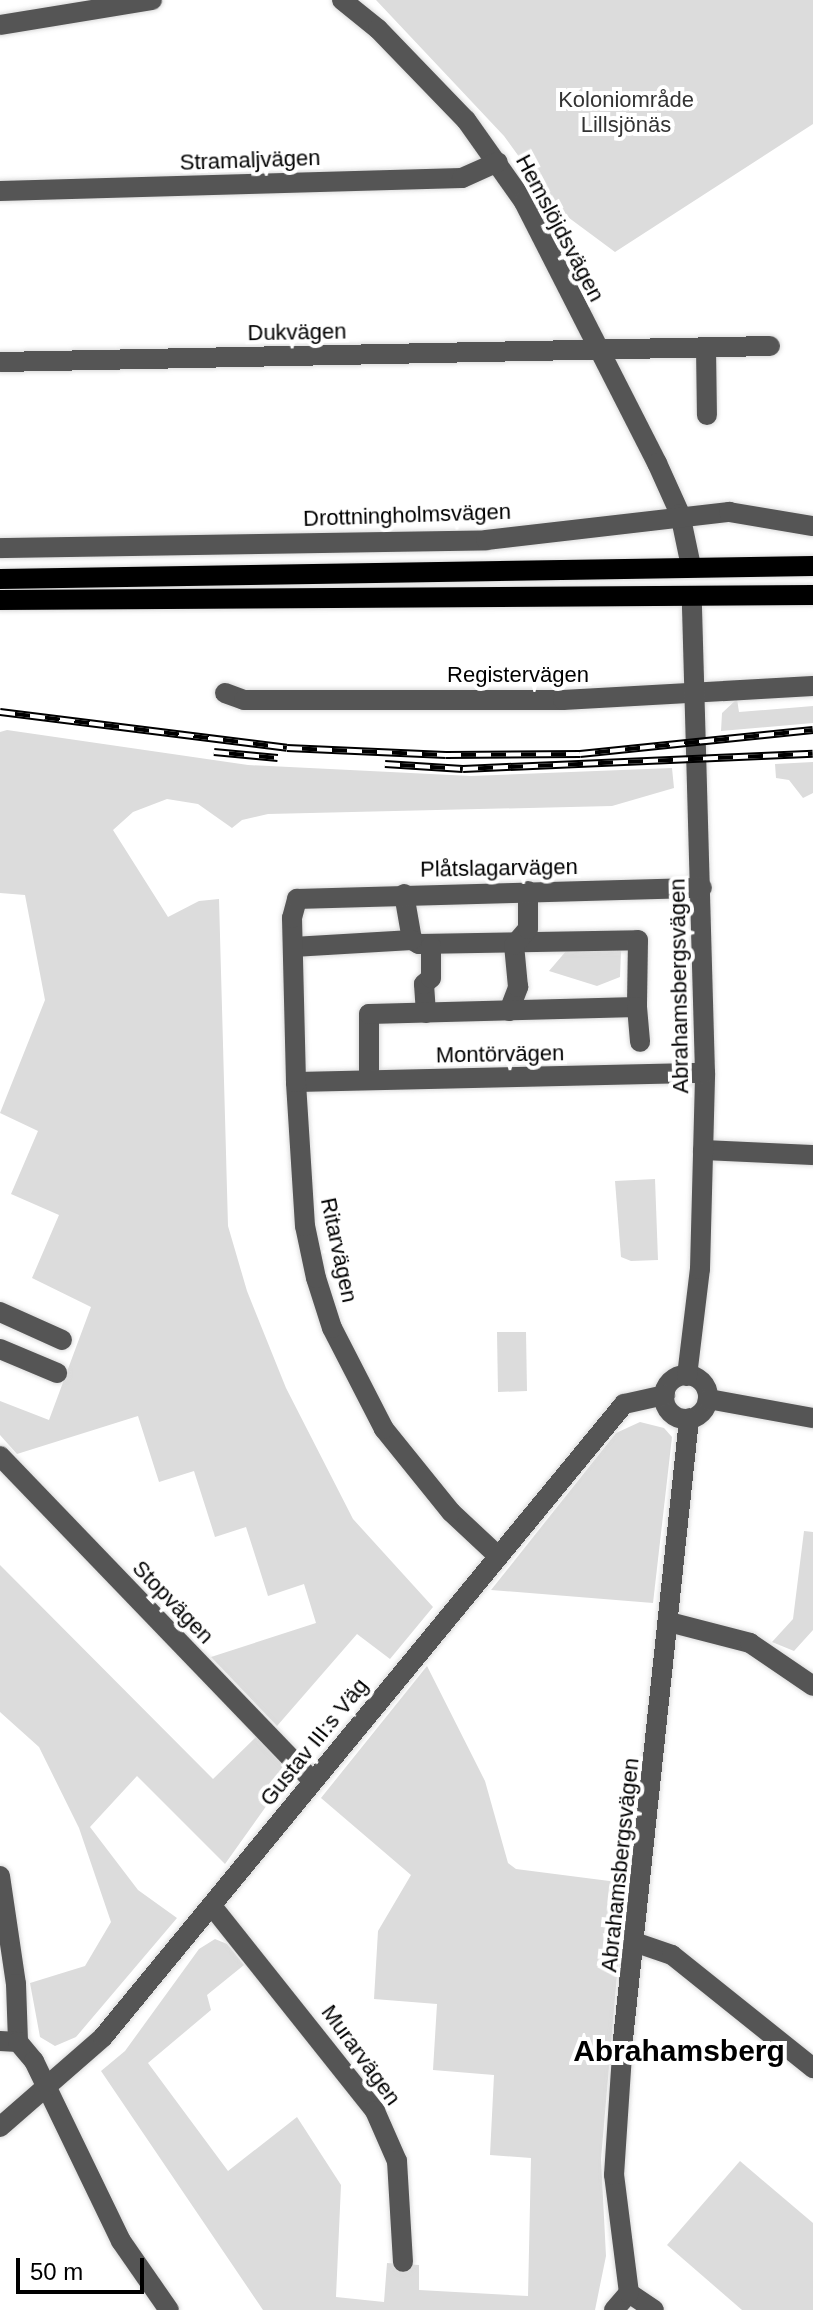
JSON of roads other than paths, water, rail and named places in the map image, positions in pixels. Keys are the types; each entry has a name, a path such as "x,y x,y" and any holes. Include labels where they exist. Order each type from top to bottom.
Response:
{"main road":[{"path":"691,566 692,596"},
{"path":"0,579 813,566"},
{"path":"0,600 813,595"}],"street":[{"path":"0,25 152,0"},
{"name":"Hemslöjdsvägen","path":"342,0 378,29 466,120 524,202 680,514 691,566"},
{"name":"Stramaljvägen","path":"0,191 462,178 498,162"},
{"path":"595,347 770,346"},
{"name":"Dukvägen","path":"0,362 595,347"},
{"path":"706,347 707,415"},
{"name":"Drottningholmsvägen","path":"0,548 486,540 680,514 729,512 813,526"},
{"name":"Abrahamsbergsvägen","path":"687,1376 700,1269 705,1073 692,596"},
{"name":"Registervägen","path":"225,693 244,700 563,700 813,686"},
{"name":"Plåtslagarvägen","path":"297,899 702,888"},
{"path":"509,1011 518,987 514,945 528,929 528,891"},
{"path":"404,894 431,978 424,984 426,1013"},
{"name":"Ritarvägen","path":"297,899 293,947 296,1082 305,1226 332,1328 384,1429 451,1512 497,1555"},
{"path":"293,947 422,943 514,945 638,940 640,1042"},
{"path":"369,1080 369,1014 637,1007"},
{"name":"Montörvägen","path":"296,1082 705,1073"},
{"path":"703,1150 813,1155"},
{"path":"0,1312 62,1340"},
{"path":"0,1349 57,1373"},
{"path":"687,1376 703,1383 708,1399 702,1412 689,1419 671,1413 665,1395 672,1380 687,1376"},
{"name":"Gustav III:s Väg","path":"0,2127 103,2037 624,1404 665,1395"},
{"path":"708,1399 813,1418"},
{"name":"Abrahamsbergsvägen","path":"629,2293 614,2175 623,2039 637,1943 689,1419"},
{"name":"Stopvägen","path":"0,1456 313,1781"},
{"path":"669,1622 750,1643 813,1686"},
{"path":"0,1876 16,1984 9,2042 46,2086 121,2241 169,2310"},
{"name":"Murarvägen","path":"212,1906 355,2083 389,2137 400,2187 403,2262"},
{"path":"637,1943 672,1955 813,2068"},
{"path":"614,2310 629,2293 654,2310"}],"railway":[{"path":"0,712 287,748 446,755 580,754 813,730"},
{"path":"214,752 278,758"},
{"path":"385,764 463,769 813,754"}],"district":[{"name":"Abrahamsberg","path":"679,2051"}],"park label":[{"name":"Koloniområde Lillsjönäs","path":"626,112"}]}
